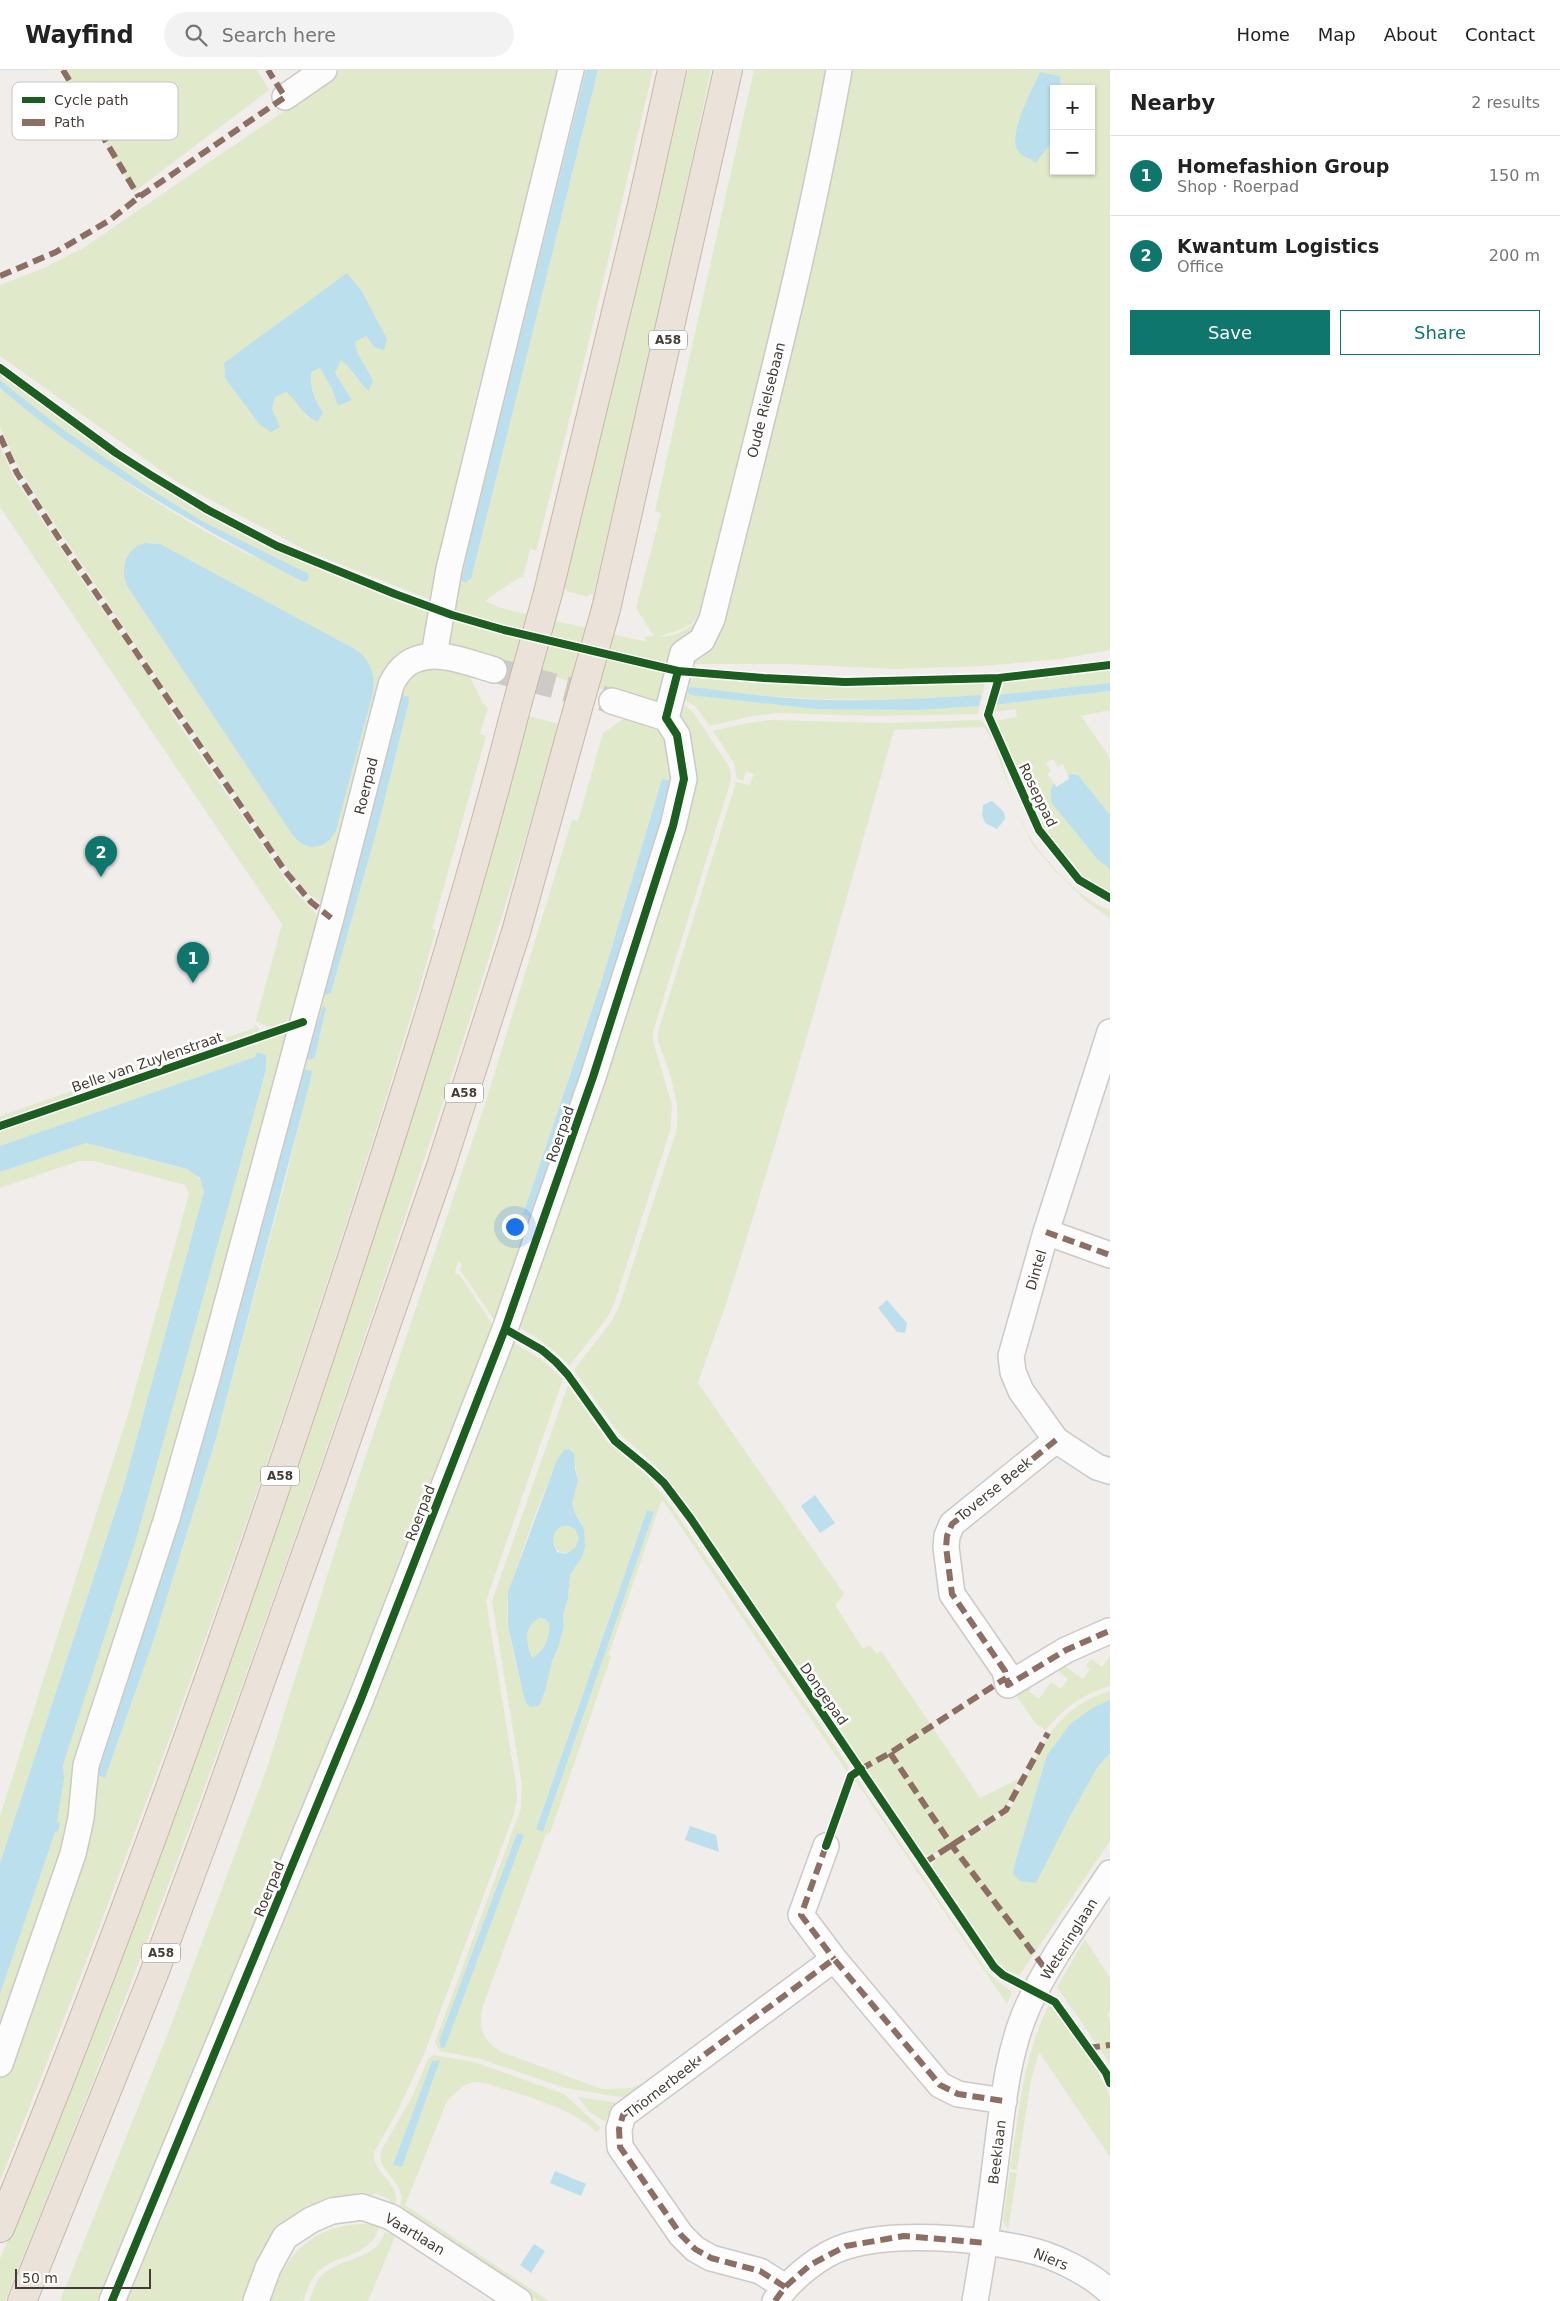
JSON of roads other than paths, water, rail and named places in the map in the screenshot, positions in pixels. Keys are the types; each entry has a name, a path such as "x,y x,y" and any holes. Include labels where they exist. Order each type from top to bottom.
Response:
{"highway":[{"name":"A58","path":"0,2228 100,1978 258,1544 388,1147 489,811 548,593 642,204 672,70"},
{"name":"A58","path":"22,2301 156,1967 214,1812 337,1467 438,1175 516,932 606,609 728,70"}],"street":[{"path":"285,96 324,70"},
{"path":"434,655 449,569 571,70"},
{"name":"Oude Rielsebaan","path":"666,718 684,653 702,640 712,620 796,279 827,138 839,70"},
{"name":"Roerpad","path":"0,2064 73,1854 81,1818 86,1765 167,1518 207,1378 396,674 405,664 422,656 434,655 494,670"},
{"path":"612,701 666,718"},
{"name":"Roerpad","path":"112,2301 361,1699 505,1329 590,1087 673,826 684,779 678,735 666,718"},
{"name":"Dintel","path":"1110,1032 1046,1232 1011,1356 1012,1372 1022,1391 1056,1440 1096,1467 1110,1471"},
{"path":"1046,1232 1110,1255"},
{"name":"Toverse Beek","path":"1056,1440 952,1524 947,1536 946,1547 952,1594 1005,1671 1008,1685 1066,1650 1109,1631"},
{"path":"826,1846 801,1915 834,1959 940,2086 958,2094 1004,2101"},
{"name":"Weteringlaan","path":"1028,2006 1047,1971 1110,1873"},
{"name":"Thornerbeek","path":"780,2294 760,2271 711,2258 695,2249 681,2235 620,2147 619,2129 623,2115 834,1959"},
{"name":"Beeklaan","path":"975,2301 986,2243 1004,2101 1016,2040 1028,2006"},
{"name":"Vaartlaan","path":"256,2301 268,2268 285,2238 311,2220 332,2210 362,2207 391,2217 519,2301"},
{"name":"Niers","path":"780,2294 810,2265 846,2246 904,2236 986,2243 1027,2249 1071,2266 1110,2292"}],"water":[{"path":"586,70 598,70 471,579 465,583 462,581 462,577 468,548"},
{"path":"1040,72 1060,76 1061,85 1050,85 1050,143 1036,163 1021,154 1015,142 1022,111"},
{"path":"347,273 361,290 387,339 384,350 374,347 366,336 355,342 358,354 373,380 369,391 341,360 335,373 352,400 338,406 331,387 320,368 311,372 313,393 323,412 318,422 304,413 286,392 275,397 272,409 280,427 271,432 259,424 225,378 224,363"},
{"path":"0,380 61,428 152,490 204,522 307,573 309,577 307,581 304,582 296,578 219,536 106,468 69,443 0,388"},
{"path":"145,543 160,544 353,648 364,657 371,667 374,679 373,693 336,830 323,845 311,847 299,842 294,837 127,586 124,573 126,560 133,549"},
{"path":"1110,683 1110,691 993,705 996,695"},
{"path":"691,687 774,697 824,700 891,700 981,695 979,706 916,710 816,709 690,695 687,690"},
{"path":"403,695 409,697 408,705 378,826 331,993 327,995 324,993 395,717"},
{"path":"1068,775 1078,775 1110,815 1110,869 1097,859 1051,802 1051,789 1054,783 1056,787 1069,779"},
{"path":"662,779 672,781 625,945 532,1217 523,1214 601,983"},
{"path":"992,801 1004,812 1005,819 997,829 985,823 982,815 983,805"},
{"path":"323,1006 326,1008 315,1057 310,1060 307,1057 307,1053"},
{"path":"257,1052 266,1055 266,1070 137,1536 63,1765 64,1778 57,1822 60,1823 58,1832 55,1832 0,1994 0,1863 124,1485 204,1192 200,1178 187,1169 86,1143 0,1172 0,1146 255,1057"},
{"path":"303,1069 312,1071 310,1082 215,1442 154,1639 105,1778 95,1774"},
{"path":"887,1300 907,1323 905,1333 897,1332 878,1308"},
{"path":"569,1449 574,1453 578,1481 572,1503 574,1511 584,1529 585,1546 582,1557 570,1575 568,1599 563,1615 564,1627 552,1661 545,1691 539,1706 530,1707 526,1703 523,1693 508,1626 508,1592 557,1460 564,1450","holes":["562,1526 569,1526 575,1529 579,1539 575,1548 566,1554 557,1552 553,1541 554,1534","539,1618 545,1619 549,1623 549,1633 543,1648 532,1658 527,1636 530,1626"]},
{"path":"815,1495 835,1523 820,1533 801,1506"},
{"path":"647,1510 654,1512 543,1832 536,1829"},
{"path":"1110,1700 1110,1753 1097,1768 1036,1883 1020,1881 1013,1874 1015,1863 1047,1755 1070,1724 1092,1708"},
{"path":"690,1826 716,1835 719,1852 685,1840"},
{"path":"517,1833 524,1835 445,2047 441,2048 439,2041"},
{"path":"440,2060 402,2167 393,2165 432,2061"},
{"path":"555,2171 586,2184 581,2196 550,2183"},
{"path":"534,2244 545,2251 531,2273 520,2265"}],"tunnel":[{"path":"494,670 612,701"}],"place":[{"name":"Kwantum Logistics","path":"101,877"},
{"name":"Homefashion Group","path":"193,983"}]}
